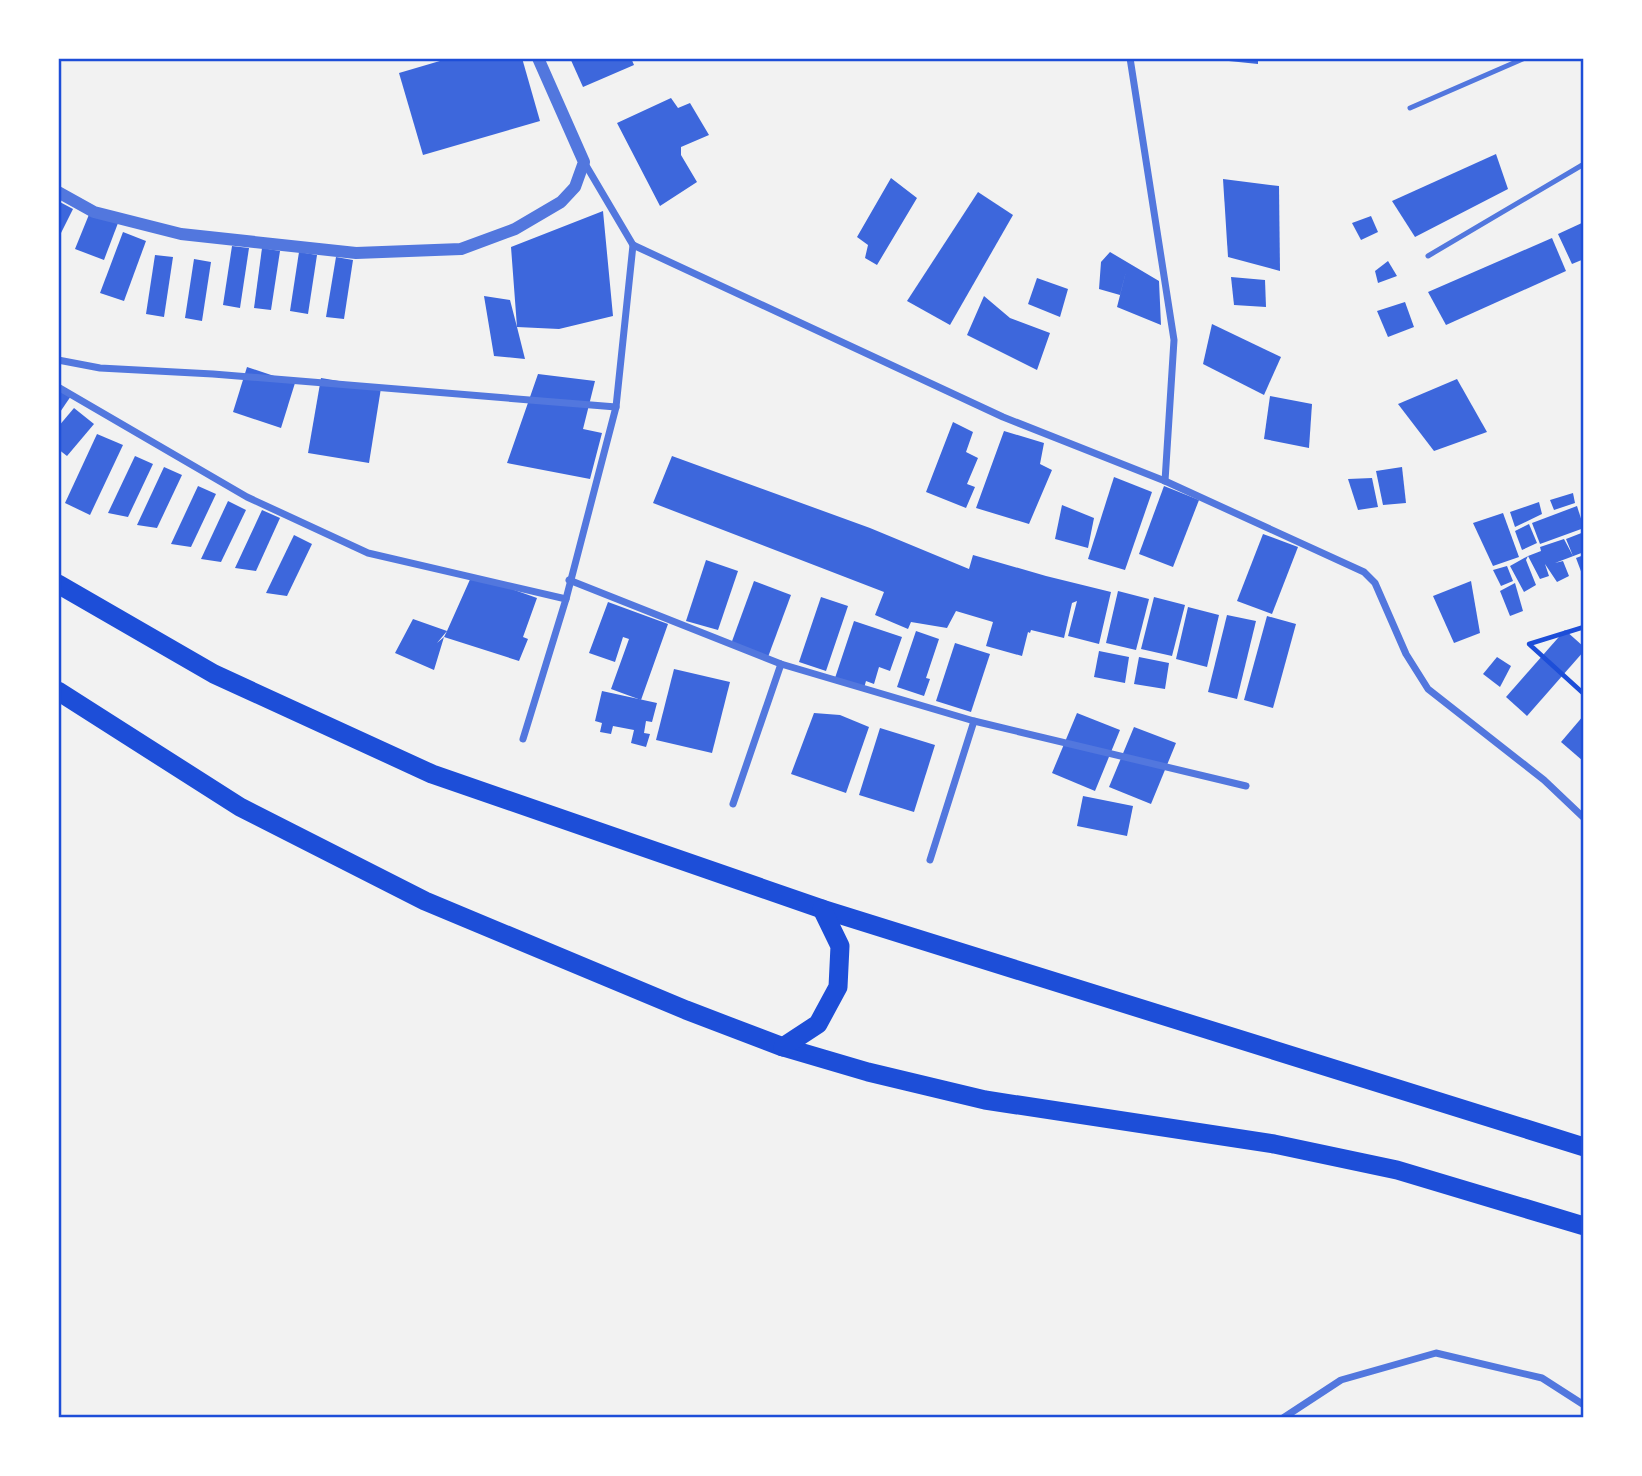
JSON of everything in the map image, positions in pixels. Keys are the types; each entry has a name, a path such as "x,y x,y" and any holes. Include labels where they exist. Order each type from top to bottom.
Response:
{"highway":[{"path":"58,584 214,674 432,774 822,909 1584,1147"},
{"path":"58,691 240,807 425,901 685,1010 783,1047 868,1072 985,1100 1274,1144 1396,1170 1584,1226"},
{"path":"783,1047 818,1024 838,987 840,946 822,909"}],"street":[{"path":"538,58 584,162 633,245 1003,417 1166,481 1364,572 1376,583 1406,654 1428,689 1544,780 1584,818"},
{"path":"1130,58 1174,340 1166,481"},
{"path":"58,192 94,212 181,234 356,253 461,249 515,229 561,202 575,187 584,162"},
{"path":"523,739 566,599 617,407 633,245"},
{"path":"58,360 100,368 213,374 617,407"},
{"path":"58,387 247,497 368,553 566,599"},
{"path":"569,580 781,664 974,721 1246,786"},
{"path":"733,804 781,664"},
{"path":"930,860 974,721"},
{"path":"1283,1418 1340,1380 1436,1353 1542,1378 1584,1405"}],"lane":[{"path":"1410,108 1525,58"},
{"path":"1428,256 1584,164"}],"path":[{"path":"1584,627 1529,644 1584,694"}],"building":[{"path":"450,58 522,58 540,121 423,155 399,73"},
{"path":"570,58 631,58 634,65 583,87"},
{"path":"1258,58 1258,64 1219,60"},
{"path":"671,98 678,108 690,103 709,135 681,147 681,155 697,182 660,206 617,123"},
{"path":"1496,154 1508,189 1415,237 1392,201"},
{"path":"891,178 917,198 877,265 865,258 868,245 857,237"},
{"path":"1223,179 1279,186 1280,271 1228,257"},
{"path":"978,192 1013,215 950,325 907,301"},
{"path":"58,201 73,209 58,239"},
{"path":"603,211 613,316 559,329 517,327 511,247"},
{"path":"90,212 118,223 104,260 75,249"},
{"path":"1371,216 1378,232 1361,240 1352,223"},
{"path":"1584,222 1584,259 1572,264 1558,234"},
{"path":"123,232 146,241 124,301 100,293"},
{"path":"1552,238 1566,271 1446,325 1428,292"},
{"path":"232,246 249,248 240,308 223,305"},
{"path":"262,248 280,251 271,310 254,308"},
{"path":"299,252 317,255 308,314 290,311"},
{"path":"1110,252 1159,281 1161,325 1117,307 1128,264 1120,295 1099,289 1101,262"},
{"path":"155,255 173,257 164,317 146,314"},
{"path":"336,257 353,260 344,319 326,317"},
{"path":"194,259 211,262 202,321 185,318"},
{"path":"1388,261 1397,276 1378,283 1375,271"},
{"path":"1231,277 1265,280 1266,307 1234,305"},
{"path":"1037,278 1068,289 1060,317 1028,304"},
{"path":"484,296 510,300 525,359 494,356"},
{"path":"984,296 1010,318 1050,333 1037,370 967,335"},
{"path":"1405,302 1414,327 1388,337 1377,311"},
{"path":"1212,324 1281,357 1264,395 1203,364"},
{"path":"247,367 295,383 281,428 233,412"},
{"path":"538,374 595,381 583,429 602,433 590,479 507,463"},
{"path":"321,378 381,388 369,463 308,453"},
{"path":"1457,379 1487,432 1434,451 1398,404"},
{"path":"58,387 71,396 58,415"},
{"path":"1270,396 1312,404 1309,448 1264,439"},
{"path":"74,408 94,424 67,456 58,449 58,427"},
{"path":"953,422 973,432 966,452 978,458 967,484 975,487 966,508 926,492"},
{"path":"1004,431 1044,443 1040,464 1052,470 1029,524 976,508"},
{"path":"97,434 123,445 90,515 65,503"},
{"path":"135,456 153,464 128,517 108,513"},
{"path":"672,456 870,528 969,569 973,555 1111,592 1099,644 1068,636 1077,601 1072,603 1064,638 1031,630 1028,632 1022,656 986,646 993,622 956,611 947,628 911,622 908,629 875,615 884,592 653,503"},
{"path":"164,467 182,475 157,528 137,525"},
{"path":"1402,467 1406,503 1383,505 1376,471"},
{"path":"1114,477 1152,492 1125,570 1088,559"},
{"path":"1372,478 1378,507 1358,510 1348,479"},
{"path":"198,486 216,494 191,547 171,544"},
{"path":"1164,486 1199,500 1173,567 1139,554"},
{"path":"1573,493 1575,503 1554,510 1550,500"},
{"path":"228,501 246,510 221,562 201,559"},
{"path":"1539,502 1542,514 1515,527 1510,512"},
{"path":"1062,505 1094,518 1088,548 1055,539"},
{"path":"1577,506 1584,528 1540,544 1532,523"},
{"path":"262,510 280,518 256,571 235,568"},
{"path":"1503,513 1519,557 1493,566 1473,523"},
{"path":"1529,524 1537,543 1522,550 1515,531"},
{"path":"1584,532 1584,552 1555,563 1563,561 1569,576 1557,582 1545,564 1549,576 1540,579 1528,556 1541,551 1540,547 1564,539 1573,556 1566,539"},
{"path":"1263,534 1298,547 1272,614 1237,601"},
{"path":"294,535 312,544 287,596 266,593"},
{"path":"1584,555 1584,573 1582,574 1576,558"},
{"path":"1528,556 1526,560 1536,585 1524,592 1510,566"},
{"path":"706,560 738,571 718,630 686,621"},
{"path":"1507,566 1513,581 1501,586 1493,570"},
{"path":"472,575 537,598 523,637 528,639 519,661 444,637"},
{"path":"754,581 791,595 768,657 731,644"},
{"path":"1471,581 1480,633 1454,643 1433,596"},
{"path":"1515,583 1523,611 1510,616 1500,591"},
{"path":"1118,591 1149,599 1136,650 1106,643"},
{"path":"821,597 848,606 826,671 799,662"},
{"path":"1154,597 1185,605 1172,656 1141,649"},
{"path":"608,602 668,624 641,700 611,689 629,639 623,637 615,662 589,653"},
{"path":"1188,607 1219,615 1207,667 1176,659"},
{"path":"1227,615 1256,621 1237,699 1208,692"},
{"path":"1267,616 1296,624 1273,708 1244,700"},
{"path":"413,619 447,631 437,643 444,637 434,670 395,653"},
{"path":"854,621 902,637 890,671 879,667 874,684 866,681 864,688 835,678"},
{"path":"1565,630 1584,647 1584,651 1527,716 1506,697"},
{"path":"916,631 939,639 926,678 930,679 924,696 897,687"},
{"path":"955,643 990,654 971,712 936,701"},
{"path":"1099,651 1129,657 1125,683 1094,677"},
{"path":"1139,657 1169,663 1165,689 1134,684"},
{"path":"1497,657 1511,666 1500,687 1483,674"},
{"path":"674,669 730,682 712,753 656,740"},
{"path":"602,691 657,703 652,722 646,721 644,733 650,734 646,747 631,743 634,730 613,726 611,734 600,732 602,723 595,721"},
{"path":"814,713 840,715 869,727 846,793 791,774"},
{"path":"1077,713 1120,730 1095,791 1052,773"},
{"path":"1584,715 1584,759 1583,761 1561,742"},
{"path":"1134,727 1176,743 1151,804 1109,787"},
{"path":"880,728 935,745 914,812 859,795"},
{"path":"1083,796 1133,806 1127,836 1077,826"}]}
